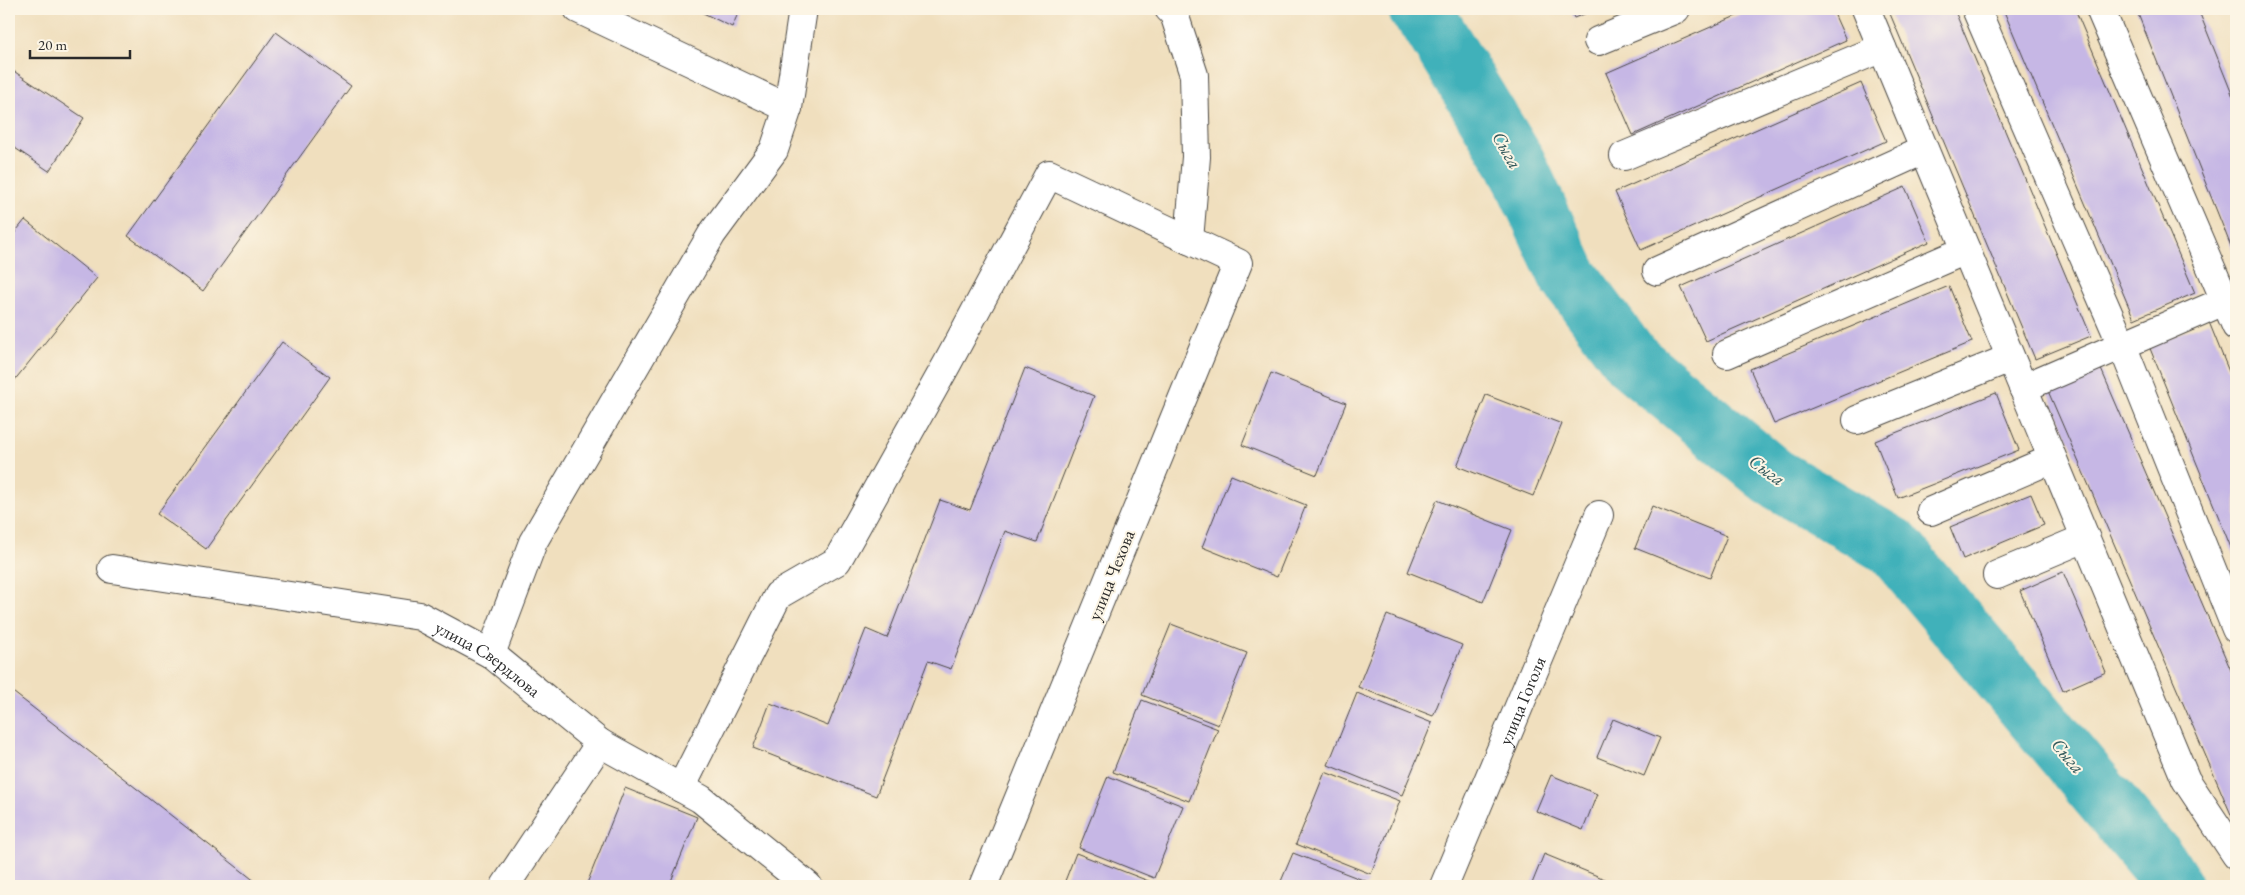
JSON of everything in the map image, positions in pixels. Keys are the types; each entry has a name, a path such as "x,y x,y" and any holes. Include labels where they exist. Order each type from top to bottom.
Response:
{"street":[{"path":"578,9 788,108"},
{"path":"491,654 533,542 712,234 774,150 788,108 803,9"},
{"path":"681,788 778,595 837,561 947,364 1049,174 1189,240 1196,157 1194,75 1174,14 1169,9"},
{"path":"1598,41 1676,9"},
{"path":"1866,9 2186,780 2236,855"},
{"path":"1976,9 2122,345 2236,629"},
{"path":"2100,9 2231,299 2236,326"},
{"path":"1624,156 1882,48"},
{"path":"1657,271 1924,150"},
{"name":"улица Чехова","path":"983,886 1238,263 1189,240"},
{"path":"1727,354 1966,250"},
{"path":"2023,388 2231,299"},
{"path":"1857,420 2010,358"},
{"path":"1930,511 2052,459"},
{"name":"улица Гоголя","path":"1444,886 1599,515"},
{"path":"1997,575 2085,538"},
{"name":"улица Свердлова","path":"112,569 420,616 491,654 600,743 701,799 808,886"},
{"path":"505,886 600,743"}],"building":[{"path":"695,9 740,9 732,27"},
{"path":"1570,9 1597,9 1574,18"},
{"path":"1752,9 1832,9 1846,40 1633,135 1606,73"},
{"path":"1888,9 1954,9 2091,336 2035,359"},
{"path":"2003,9 2075,9 2195,293 2134,319"},
{"path":"2136,9 2198,9 2236,104 2236,259"},
{"path":"276,32 351,86 203,291 128,236"},
{"path":"9,68 84,118 49,171 9,144"},
{"path":"1861,83 1886,141 1641,250 1615,192"},
{"path":"1905,187 1929,242 1706,341 1681,287"},
{"path":"25,220 97,278 9,387 9,240"},
{"path":"1949,286 1972,342 1774,424 1750,369"},
{"path":"2209,322 2236,389 2236,560 2149,346"},
{"path":"282,342 330,377 206,549 157,514"},
{"path":"1025,368 1094,396 1037,542 1005,531 951,669 928,661 876,796 753,748 770,703 828,726 866,629 887,638 940,500 970,510"},
{"path":"2101,369 2236,682 2236,826 2048,391"},
{"path":"1271,373 1346,403 1317,475 1242,445"},
{"path":"1996,393 2019,450 1898,498 1875,441"},
{"path":"1486,395 1562,424 1533,496 1457,466"},
{"path":"1231,475 1306,505 1277,577 1202,547"},
{"path":"2031,494 2044,525 1963,559 1950,527"},
{"path":"1437,500 1512,530 1483,602 1408,572"},
{"path":"1652,506 1727,536 1710,578 1635,548"},
{"path":"2063,572 2106,672 2063,691 2020,591"},
{"path":"1387,615 1462,645 1433,716 1358,687"},
{"path":"1171,624 1247,653 1218,725 1142,695"},
{"path":"9,689 261,886 11,886 9,884"},
{"path":"1357,693 1432,723 1402,795 1328,765"},
{"path":"1142,700 1218,729 1189,801 1113,772"},
{"path":"1613,719 1660,738 1644,776 1597,757"},
{"path":"1325,772 1400,801 1371,874 1296,844"},
{"path":"1551,775 1597,794 1583,830 1536,811"},
{"path":"1108,776 1183,806 1154,878 1079,848"},
{"path":"625,788 697,817 669,886 586,886"},
{"path":"1076,853 1151,882 1150,886 1063,886"},
{"path":"1293,853 1368,882 1366,886 1279,886"},
{"path":"1544,854 1612,882 1610,886 1531,886"}],"waterway":[{"name":"Сыга","path":"1418,9 1426,16 1516,163 1568,275 1631,360 1773,477 1893,547 2158,863 2173,886"}]}
